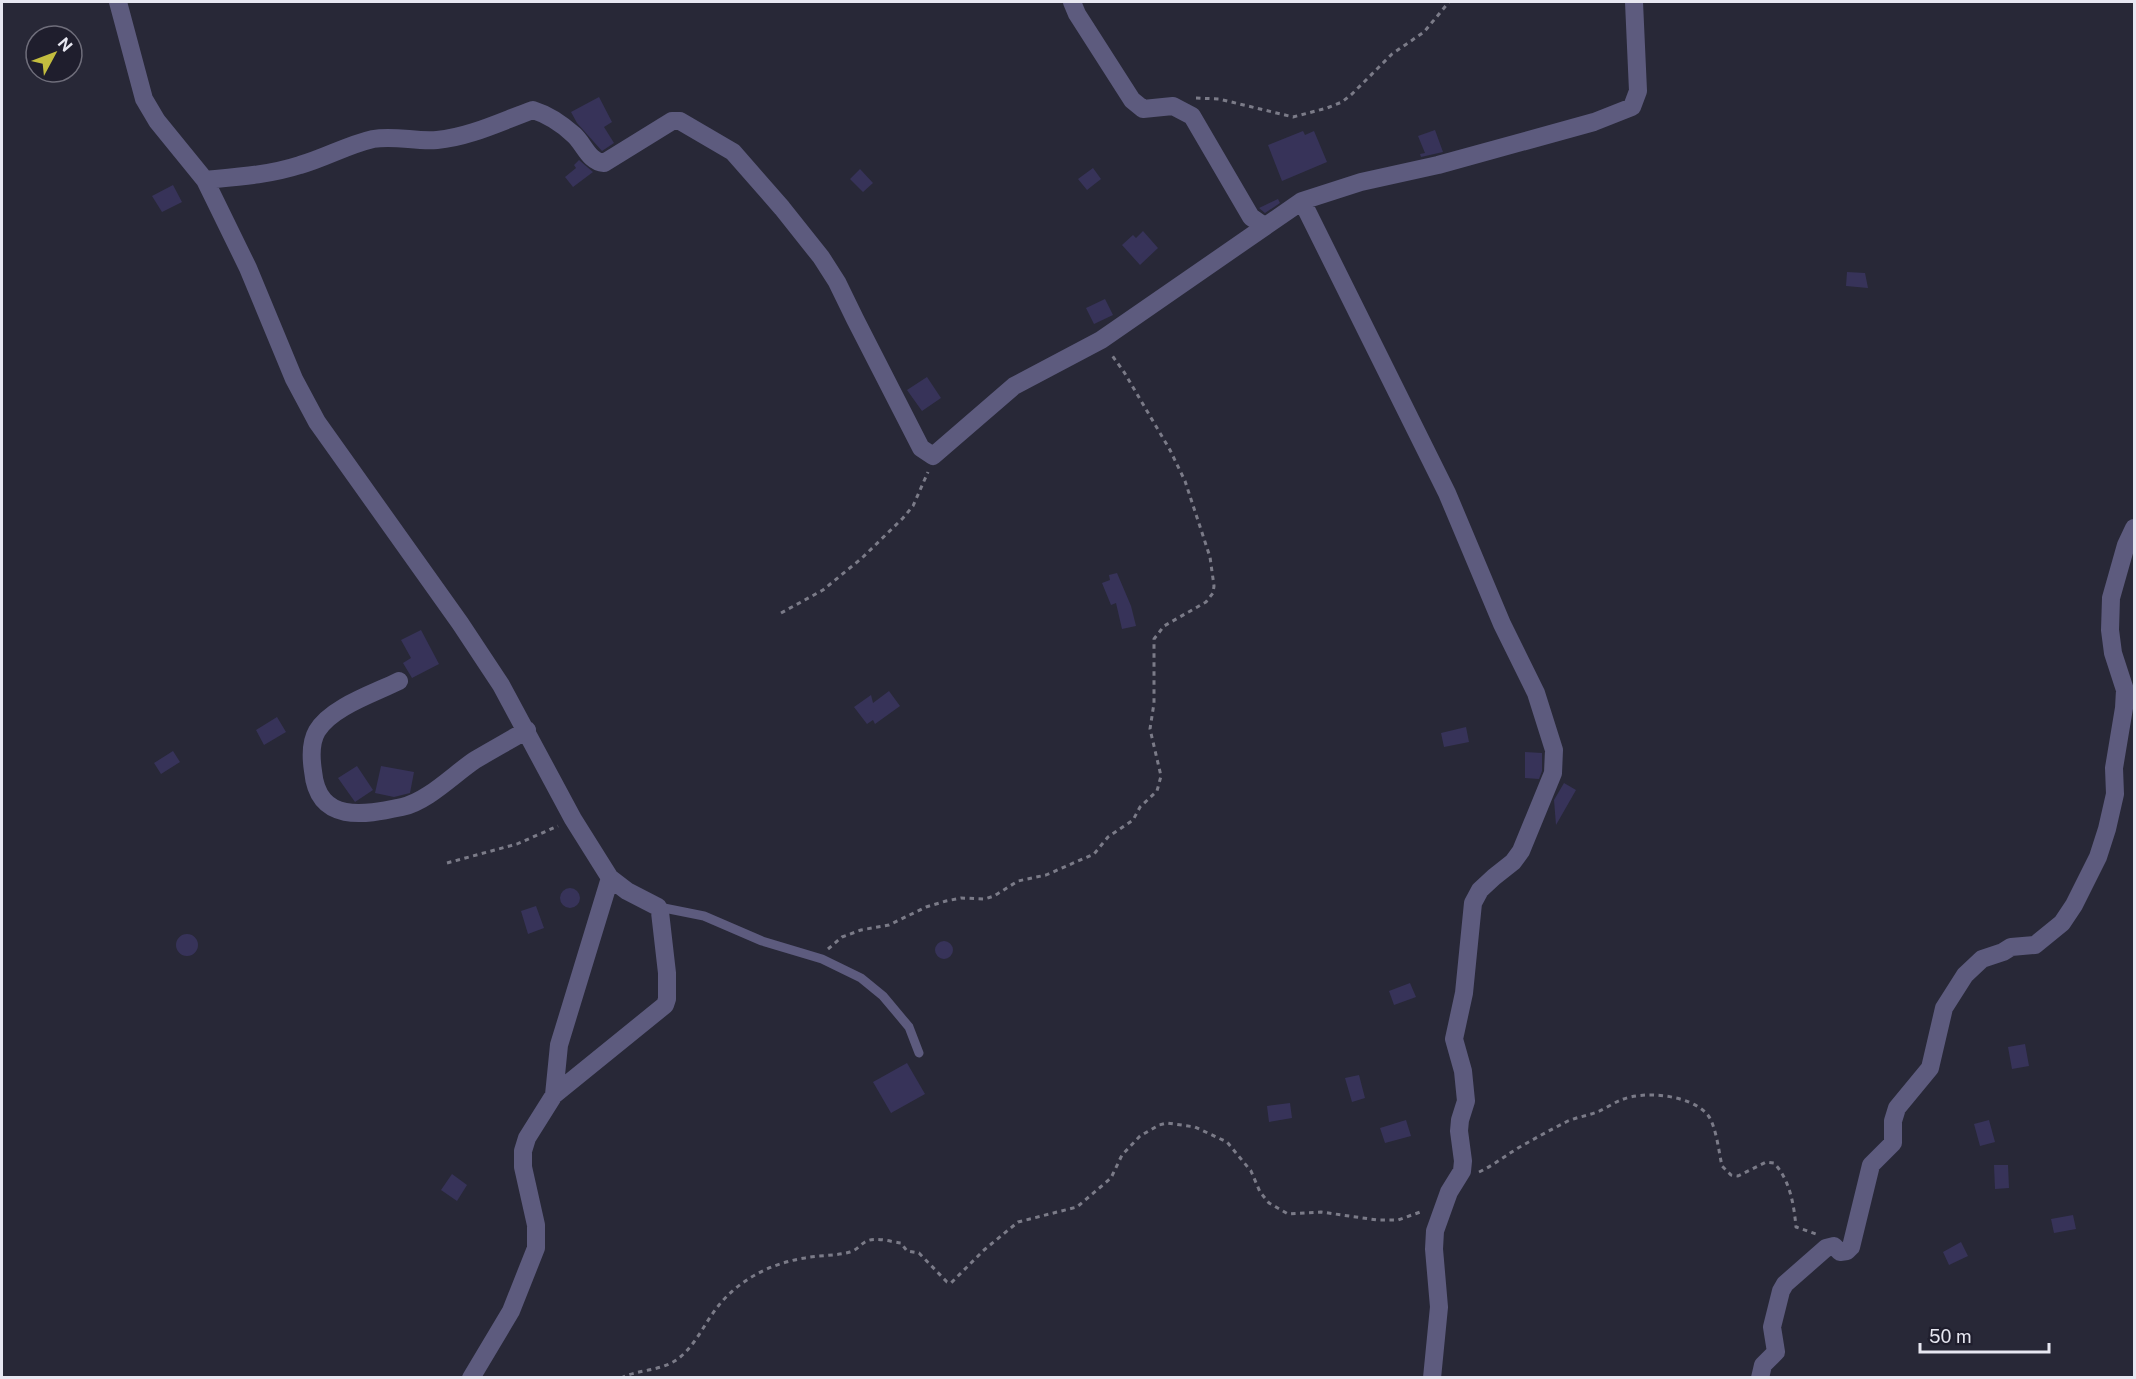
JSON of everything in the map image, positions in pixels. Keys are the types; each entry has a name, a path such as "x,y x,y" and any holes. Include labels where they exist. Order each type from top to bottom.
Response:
{"street":[{"path":"120,2 144,99 157,121 205,180 248,268 294,379 316,422 460,623 501,685 573,819 610,878 627,891 658,907 667,973 665,1005 554,1095 527,1138 523,1151 523,1167 536,1225 536,1248 511,1311 471,1377"},
{"path":"1072,2 1077,14 1126,93 1143,109 1173,106 1192,116 1251,217 1264,226"},
{"path":"205,180 275,172 376,139 400,138 420,141 460,137 533,110 555,120 576,136 592,158 598,163 604,163 672,121 680,120 733,152 821,257 837,282 921,448 933,456 1014,386 1101,340 1302,201 1361,182 1438,165 1582,125 1632,107 1638,91 1634,2"},
{"path":"1302,201 1447,493 1502,624 1536,693 1554,750 1553,772 1521,851 1513,862 1480,890 1473,903 1464,993 1454,1039 1463,1071 1466,1101 1459,1131 1464,1161 1435,1231 1434,1249 1439,1307 1432,1377"},
{"path":"1760,1377 1763,1365 1776,1352 1772,1327 1781,1291 1791,1278 1814,1261 1826,1248 1832,1246 1842,1252 1851,1247 1871,1165 1893,1143 1893,1121 1897,1108 1930,1068 1944,1008 1965,975 1979,962 2011,947 2036,945 2062,923 2074,905 2098,857 2108,829 2115,794 2114,768 2125,690 2113,653 2110,630 2111,598 2126,546 2134,528"},
{"path":"399,681 342,708 317,731 311,754 313,779 322,799 333,809 345,813 362,813 410,805 475,761 527,730"},
{"path":"554,1095 559,1045 610,878"}],"lane":[{"path":"658,907 705,916 762,941 819,958 861,978 883,996 909,1027 919,1053"}],"path":[{"path":"1173,106 1196,98 1219,99 1293,117 1327,108 1342,102 1392,54 1424,32 1449,2"},
{"path":"819,958 843,937 861,930 889,925 926,907 946,901 962,898 985,899 1018,881 1046,875 1094,854 1108,837 1133,820 1140,807 1157,791 1161,776 1150,729 1154,703 1154,639 1164,626 1206,602 1213,593 1212,567 1185,481 1170,450 1124,372 1101,340"},
{"path":"781,613 823,590 843,575 903,518 913,506 933,456"},
{"path":"447,863 540,835 573,819"},
{"path":"1456,1183 1496,1164 1517,1149 1566,1122 1597,1112 1620,1100 1662,1095 1676,1097 1695,1105 1707,1114 1712,1122 1722,1166 1726,1172 1738,1176 1766,1162 1774,1163 1784,1178 1791,1196 1796,1211 1796,1227 1824,1236 1832,1246"},
{"path":"621,1377 672,1363 691,1344 718,1306 730,1294 754,1275 776,1265 803,1258 851,1252 866,1241 881,1240 901,1243 907,1251 919,1253 947,1282 951,1283 984,1250 1018,1222 1077,1207 1111,1178 1122,1155 1140,1136 1167,1123 1195,1127 1227,1142 1251,1171 1260,1192 1269,1203 1288,1214 1321,1212 1398,1221 1446,1200"}],"building":[{"path":"599,97 612,122 604,127 614,143 602,151 577,123 571,112"},
{"path":"1435,130 1443,152 1421,157 1420,154 1425,153 1418,136"},
{"path":"1303,131 1305,135 1314,131 1327,162 1282,181 1268,145"},
{"path":"579,160 593,172 573,187 565,177 576,168 574,165"},
{"path":"1093,168 1101,179 1087,190 1078,179"},
{"path":"860,169 873,183 863,192 850,179"},
{"path":"173,185 182,202 162,212 152,196"},
{"path":"1278,199 1280,203 1265,213 1259,208"},
{"path":"1143,231 1158,248 1140,265 1122,245 1133,235 1136,238"},
{"path":"1847,272 1865,273 1868,288 1846,286"},
{"path":"1105,299 1113,315 1094,324 1086,308"},
{"path":"927,377 941,398 922,411 907,390"},
{"path":"1117,573 1131,606 1136,626 1122,629 1116,603 1111,605 1102,583 1110,580 1109,575"},
{"path":"421,630 439,664 412,678 403,663 411,658 401,640"},
{"path":"889,691 900,706 875,724 873,720 867,724 854,707 871,695 873,703"},
{"path":"277,717 286,732 264,745 256,730"},
{"path":"1466,727 1469,742 1444,747 1441,733"},
{"path":"173,751 180,762 161,774 154,763"},
{"path":"1525,752 1542,753 1542,771 1539,779 1525,778"},
{"path":"357,766 373,790 355,802 338,778"},
{"path":"381,766 414,772 410,793 394,797 375,793"},
{"path":"1564,783 1576,790 1556,825 1554,800"},
{"path":"570,888 577,891 580,898 577,905 570,908 563,905 560,898 563,891"},
{"path":"536,906 544,928 528,934 521,911"},
{"path":"187,934 195,937 198,945 195,953 187,956 179,953 176,945 179,937"},
{"path":"944,941 950,944 953,950 950,956 944,959 938,956 935,950 938,944"},
{"path":"1410,983 1416,997 1394,1005 1389,991"},
{"path":"2025,1044 2029,1066 2012,1069 2008,1047"},
{"path":"907,1063 925,1094 891,1113 873,1082"},
{"path":"1359,1075 1365,1098 1352,1102 1345,1078"},
{"path":"1290,1103 1292,1118 1269,1122 1267,1106"},
{"path":"1406,1120 1411,1136 1385,1143 1380,1128"},
{"path":"1989,1120 1995,1142 1980,1146 1974,1124"},
{"path":"1994,1165 2008,1165 2009,1188 1995,1189"},
{"path":"452,1174 467,1185 457,1201 441,1190"},
{"path":"2073,1215 2076,1229 2054,1233 2051,1219"},
{"path":"1961,1242 1968,1256 1949,1265 1943,1252"}]}
